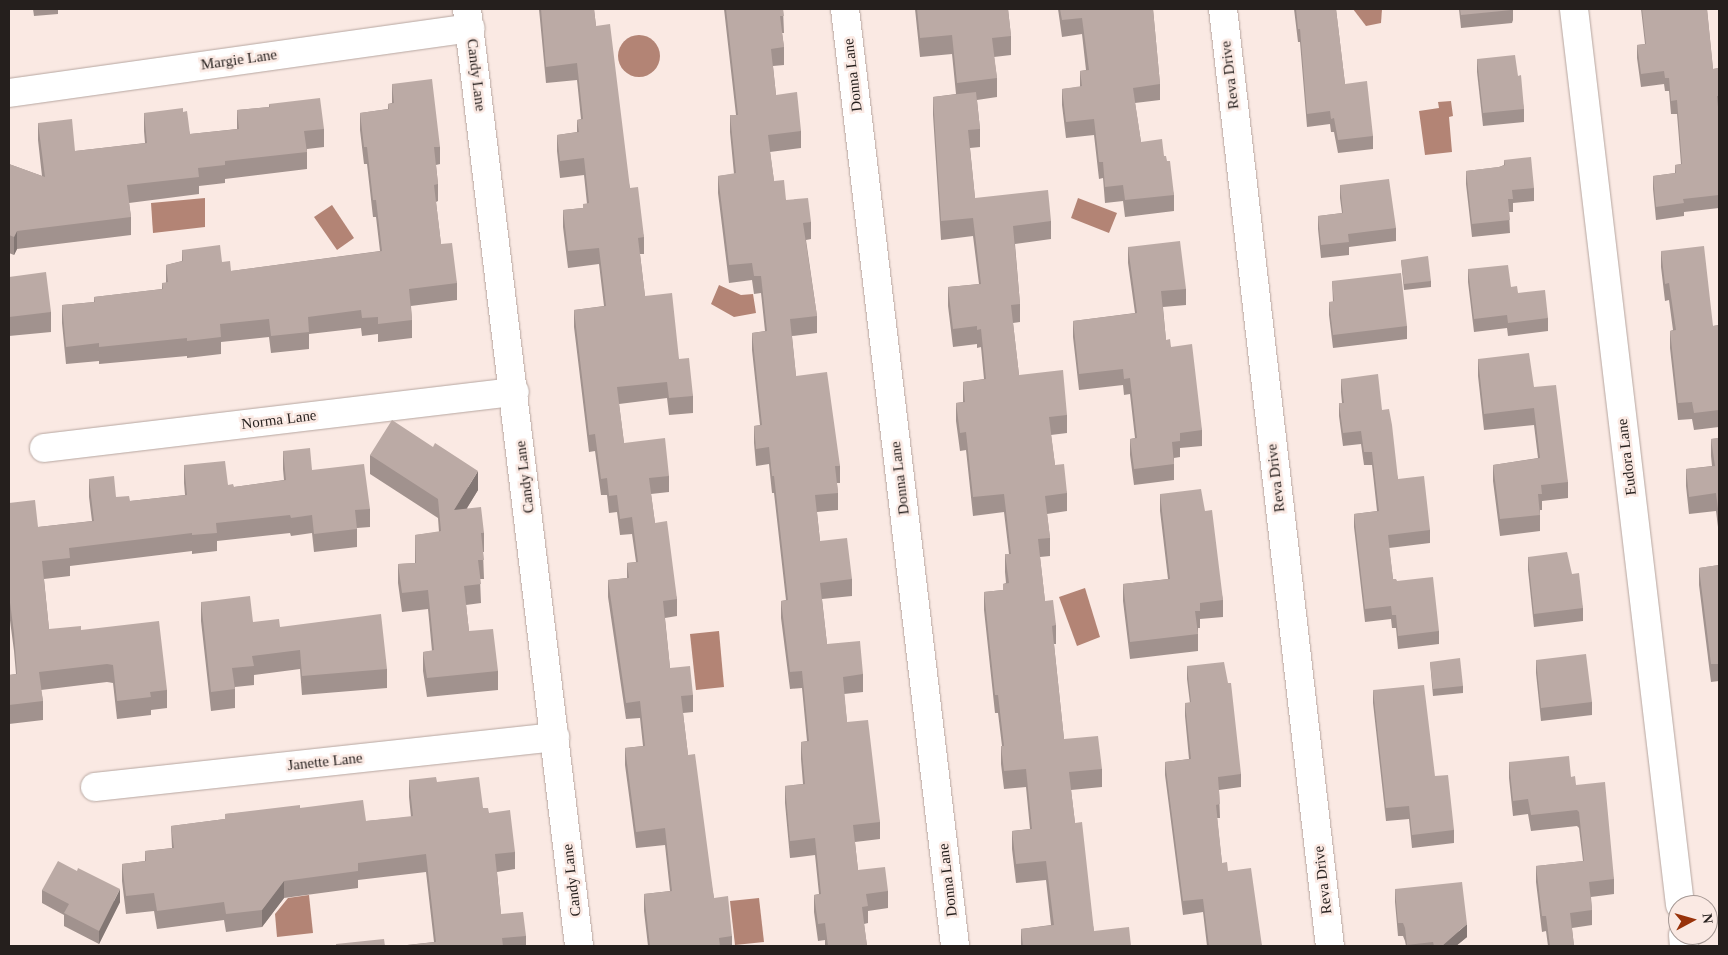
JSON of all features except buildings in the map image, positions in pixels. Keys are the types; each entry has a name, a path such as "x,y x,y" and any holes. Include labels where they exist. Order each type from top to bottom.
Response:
{"street":[{"name":"Donna Lane","path":"845,9 955,946"},
{"name":"Reva Drive","path":"1223,9 1330,946"},
{"name":"Eudora Lane","path":"1574,9 1679,895"},
{"name":"Margie Lane","path":"9,93 469,18"},
{"name":"Candy Lane","path":"469,18 580,946"},
{"name":"Norma Lane","path":"44,448 515,392"},
{"name":"Janette Lane","path":"95,787 555,737"}],"shaded area":[{"path":"1353,9 1382,9 1381,23 1366,26"},
{"path":"643,35 651,38 657,44 660,56 657,68 651,74 635,77 627,74 621,68 618,52 621,44 627,38"},
{"path":"1451,101 1453,116 1449,117 1452,152 1425,155 1419,111 1439,108 1438,102"},
{"path":"205,198 205,227 153,233 151,203"},
{"path":"1078,198 1117,213 1109,233 1071,218"},
{"path":"332,205 354,238 337,250 314,217"},
{"path":"719,285 741,295 753,294 756,313 734,317 711,304"},
{"path":"1085,588 1100,637 1077,646 1059,597"},
{"path":"719,631 724,687 696,690 690,634"},
{"path":"309,895 313,933 277,937 275,914 288,898"},
{"path":"759,898 764,942 735,945 730,901"}]}
